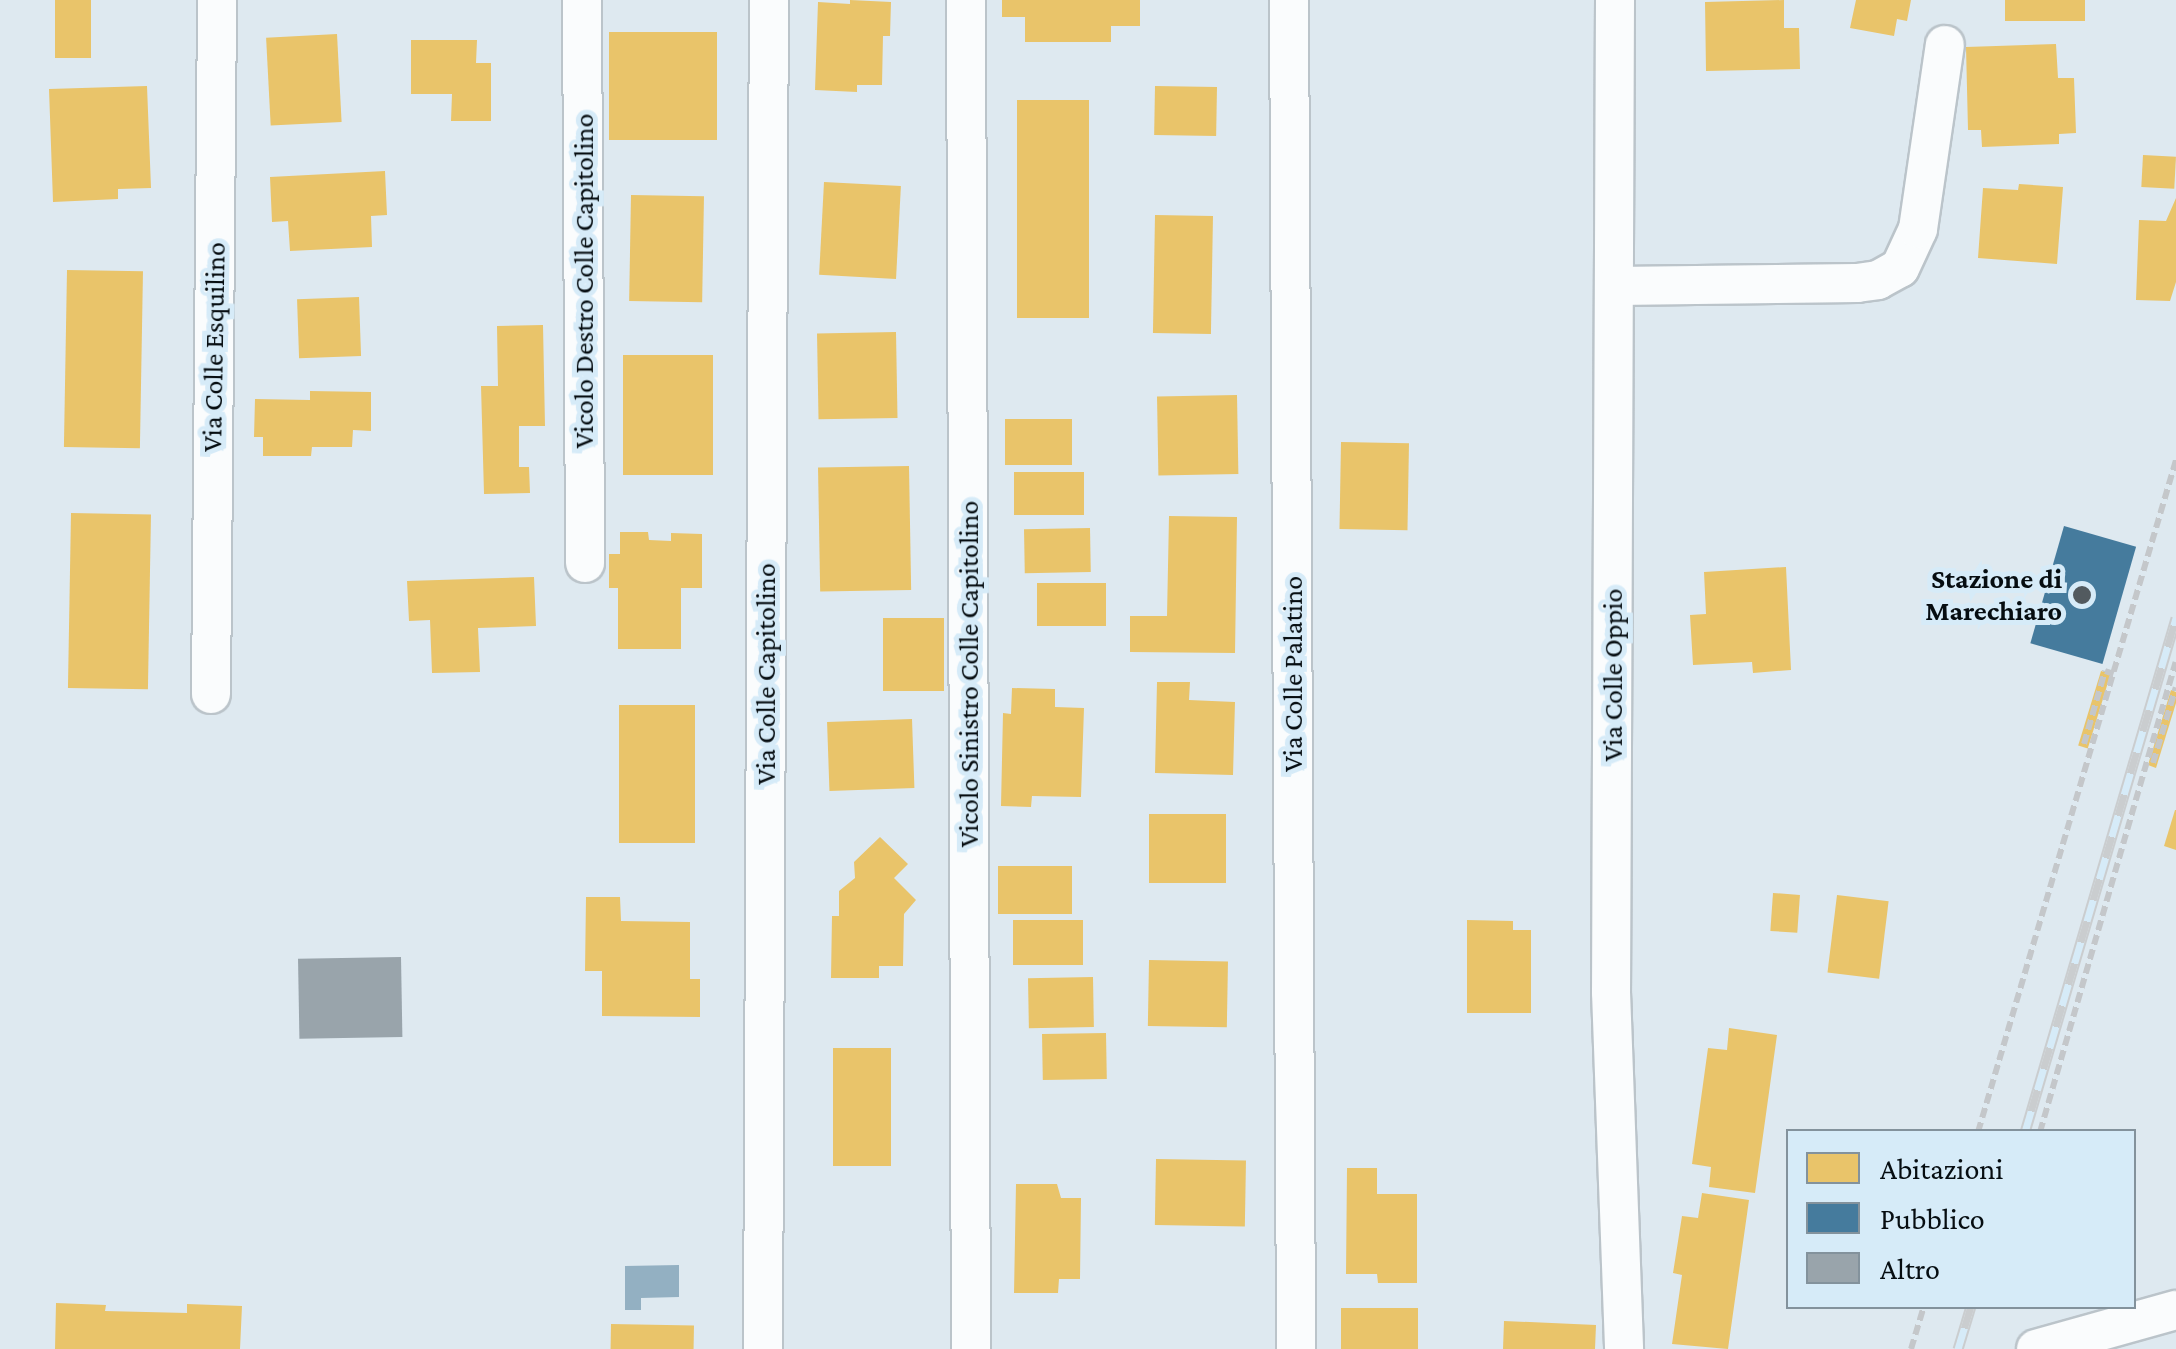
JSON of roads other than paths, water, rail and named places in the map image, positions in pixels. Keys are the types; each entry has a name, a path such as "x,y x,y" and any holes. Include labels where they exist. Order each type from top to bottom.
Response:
{"street":[{"name":"Via Colle Esquilino","path":"211,694 218,0"},
{"name":"Vicolo Destro Colle Capitolino","path":"582,0 585,563"},
{"name":"Via Colle Capitolino","path":"763,1349 769,0"},
{"name":"Vicolo Sinistro Colle Capitolino","path":"966,0 971,1349"},
{"name":"Via Colle Palatino","path":"1289,0 1296,1349"},
{"name":"Via Colle Oppio","path":"1615,0 1611,992 1624,1349"},
{"path":"1616,286 1857,284 1900,268 1918,229 1945,45"},
{"path":"2036,1349 2176,1310"}],"water":[{"path":"679,1265 679,1297 641,1298 641,1310 625,1310 625,1266"}],"railway":[{"path":"2026,1129 2176,618"},
{"path":"1958,1349 1970,1309"}],"place":[{"name":"Stazione di Marechiaro","path":"2082,595"}]}
